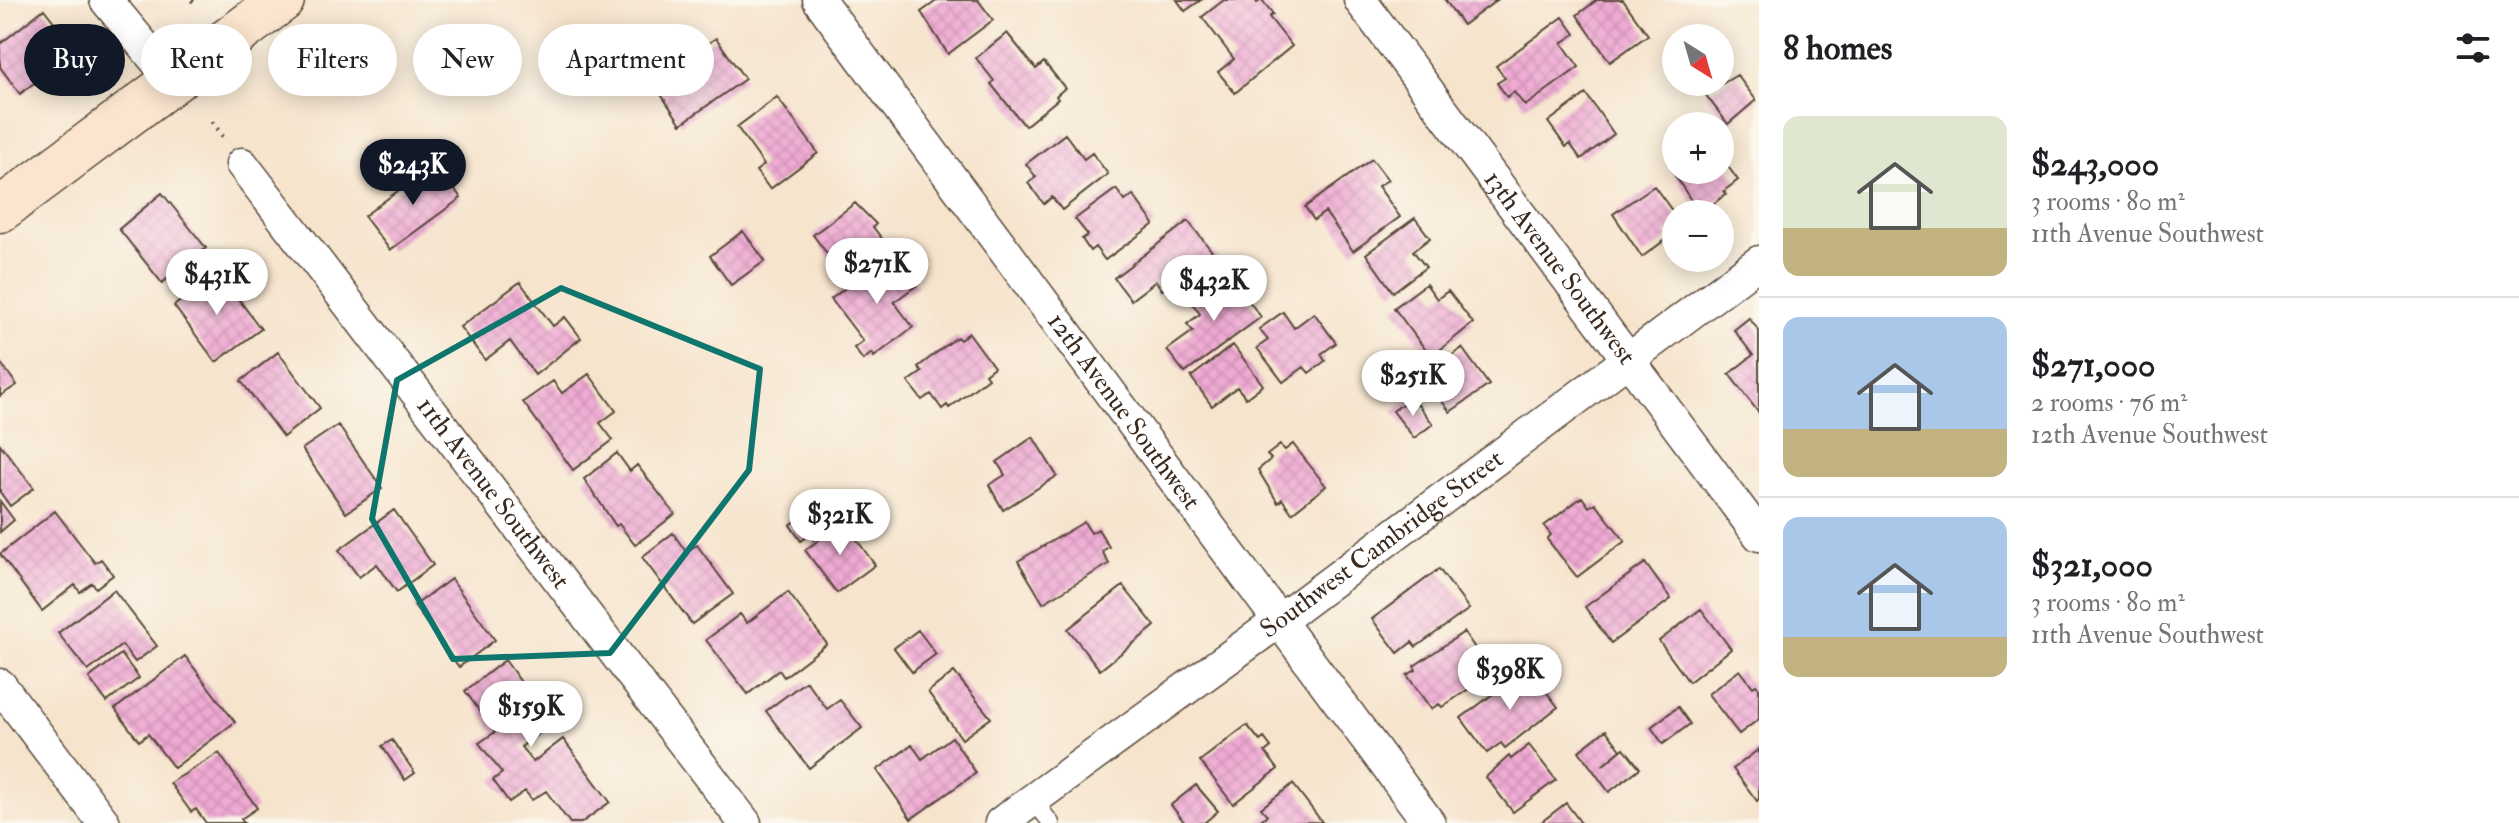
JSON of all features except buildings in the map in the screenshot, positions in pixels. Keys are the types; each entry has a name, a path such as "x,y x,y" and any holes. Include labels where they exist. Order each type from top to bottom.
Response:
{"main road":[{"path":"250,24 282,0"},
{"path":"0,210 153,96"}],"street":[{"path":"106,0 141,42"},
{"name":"12th Avenue Southwest","path":"819,0 1429,823"},
{"name":"13th Avenue Southwest","path":"1360,0 1759,535"},
{"name":"11th Avenue Southwest","path":"242,164 745,823"},
{"name":"Southwest Cambridge Street","path":"1001,823 1042,811 1279,621 1759,262"},
{"path":"0,685 104,823"}],"path":[{"path":"192,0 197,6"}],"highlighted area":[{"path":"561,288 760,369 749,470 610,653 453,659 372,519 397,380"}]}
